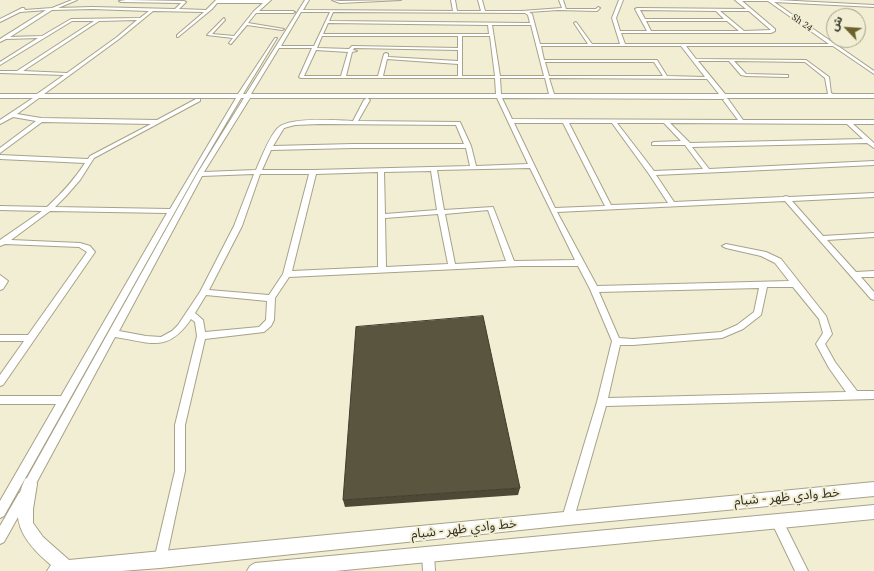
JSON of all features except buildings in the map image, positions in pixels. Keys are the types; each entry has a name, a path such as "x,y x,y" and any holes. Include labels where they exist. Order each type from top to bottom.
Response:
{"main road":[{"path":"30,484 26,510 26,524 31,533 61,570"},
{"name":"خط وادي ظهر - شبام","path":"61,570 568,518 874,489"},
{"name":"خط وادي ظهر - شبام","path":"255,571 874,512"}],"street":[{"path":"0,41 52,9 75,0"},
{"path":"0,512 171,211 243,98 277,48 301,0"},
{"path":"0,538 200,174 282,29 307,0"},
{"path":"334,0 340,2 399,0"},
{"path":"453,0 455,11"},
{"path":"480,0 483,11"},
{"path":"560,10 564,9 561,0"},
{"path":"621,0 614,18 623,46"},
{"path":"619,32 771,32 774,30 736,0"},
{"path":"736,0 772,0 864,4 874,6"},
{"name":"Sh 24","path":"772,0 826,37"},
{"path":"859,0 864,4"},
{"path":"121,1 184,3 176,10"},
{"path":"178,36 218,1 268,1"},
{"path":"231,43 255,12 268,1"},
{"path":"367,11 372,1"},
{"path":"2,120 12,115 153,10 166,2"},
{"path":"0,21 24,8"},
{"path":"19,11 92,8 206,12"},
{"path":"255,12 519,11 597,10 598,8"},
{"path":"650,32 637,9 749,10"},
{"path":"716,9 743,32"},
{"path":"332,11 301,77 707,78"},
{"path":"519,11 530,14 552,97"},
{"path":"17,72 99,19"},
{"path":"0,64 71,20 141,19"},
{"path":"224,20 209,35 236,37"},
{"path":"643,20 728,20"},
{"path":"327,22 532,24"},
{"path":"576,23 590,45"},
{"path":"245,24 282,29"},
{"path":"490,24 500,99 553,210 594,289 616,341 602,402 568,518"},
{"path":"707,32 712,37"},
{"path":"321,35 492,35"},
{"path":"342,77 355,35"},
{"path":"460,35 460,77"},
{"path":"6,38 43,37"},
{"path":"717,41 722,46"},
{"path":"539,45 826,45"},
{"path":"683,46 741,121"},
{"path":"277,48 370,50 386,56 460,63"},
{"path":"380,76 388,48"},
{"name":"Sh 24","path":"841,48 874,72"},
{"name":"Sh 24","path":"842,48 874,69"},
{"path":"351,49 460,49"},
{"path":"543,60 655,60 666,77"},
{"path":"695,60 794,60 809,62 827,78 829,93 832,96"},
{"path":"730,60 743,74 746,75 786,76"},
{"path":"0,72 68,74"},
{"path":"0,96 367,100 552,97 874,100"},
{"path":"49,97 58,99 198,100 243,98 725,99 874,96"},
{"path":"1,243 47,210 64,195 78,179 92,157 102,150 198,100"},
{"path":"354,122 367,100"},
{"path":"12,115 41,120 158,122"},
{"path":"0,151 41,120"},
{"path":"511,121 874,122"},
{"path":"565,121 609,206"},
{"path":"113,333 161,341 169,338 190,314 204,292 238,226 258,172 269,148 282,127 288,125 320,122 458,123 468,146 474,168"},
{"path":"614,122 652,173 672,204"},
{"path":"666,122 687,144 707,170"},
{"path":"848,122 874,146"},
{"path":"654,144 868,141"},
{"path":"269,148 468,146"},
{"path":"0,157 89,161"},
{"path":"652,173 874,163"},
{"path":"200,174 381,171 532,166"},
{"path":"434,169 452,266"},
{"path":"381,171 382,269"},
{"path":"201,336 261,330 267,327 271,320 271,298 287,274 314,172"},
{"path":"553,210 609,206 874,194"},
{"path":"786,198 874,297"},
{"path":"0,208 171,211"},
{"path":"382,216 491,208 511,264"},
{"path":"821,238 874,235"},
{"path":"0,382 91,252 87,248 80,245 1,243"},
{"path":"726,246 763,254 778,261 794,284 822,318 828,334 820,344 832,365 853,393"},
{"path":"287,274 452,266 580,263"},
{"path":"854,275 874,274"},
{"path":"0,278 4,281 0,286"},
{"path":"594,289 794,284"},
{"path":"616,341 633,342 722,335 740,327 758,313 763,285"},
{"path":"204,292 271,298"},
{"path":"160,560 180,471 180,426 201,336 199,320 190,314"},
{"path":"0,338 31,338"},
{"path":"602,402 874,395"},
{"path":"0,400 64,400"},
{"path":"777,522 802,571"},
{"path":"428,555 429,571"}]}
